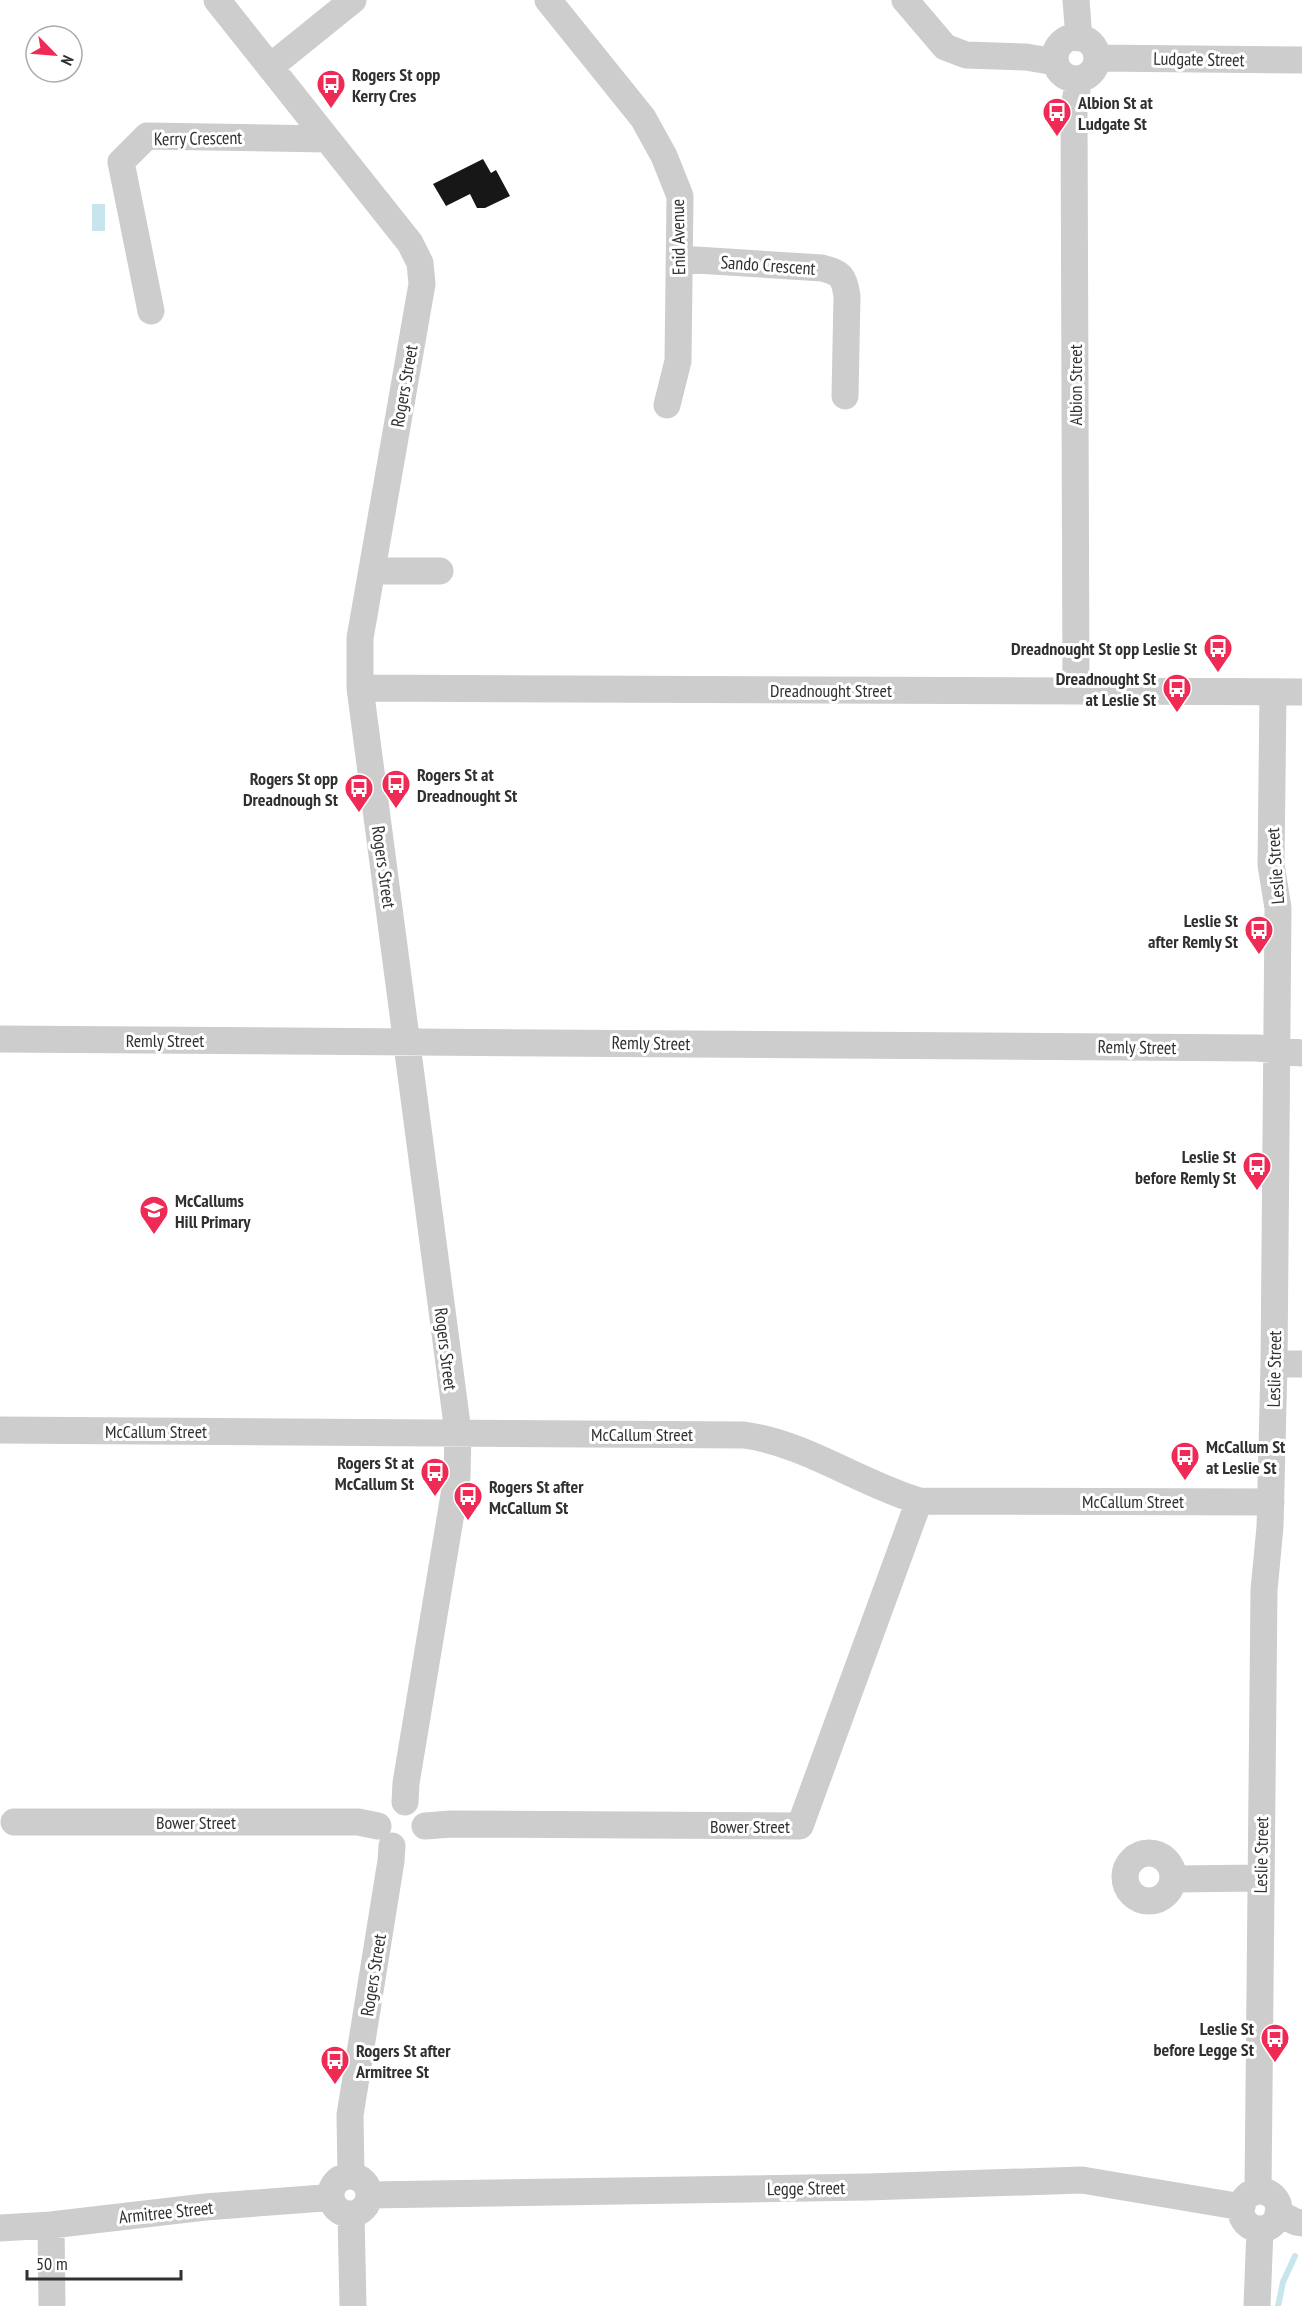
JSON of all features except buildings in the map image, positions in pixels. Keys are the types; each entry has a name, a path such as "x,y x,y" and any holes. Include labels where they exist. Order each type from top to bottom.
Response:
{"street":[{"name":"Rogers Street","path":"217,0 410,243 420,263 422,284 360,638 360,688 458,1432 458,1478 406,1783 405,1802"},
{"path":"270,67 353,0"},
{"name":"Enid Avenue","path":"548,0 642,118 664,156 680,196 678,361 667,405"},
{"path":"905,0 945,48 966,56 1026,57 1055,62"},
{"path":"1076,0 1079,38"},
{"path":"1079,38 1085,39 1094,47 1097,58 1094,70 1084,78 1078,79 1066,77 1055,62 1057,49 1061,44 1066,40 1079,38"},
{"name":"Ludgate Street","path":"1097,58 1302,60"},
{"name":"Albion Street","path":"1076,690 1074,107 1078,79"},
{"name":"Kerry Crescent","path":"151,311 121,162 147,136 327,139"},
{"name":"Sando Crescent","path":"680,259 822,268 836,272 845,280 847,296 845,396"},
{"path":"372,571 440,571"},
{"name":"Dreadnought Street","path":"360,688 1302,692"},
{"name":"Leslie Street","path":"1250,2199 1260,1878 1264,1590 1271,1502 1274,1364 1290,1052 1278,908 1271,865 1273,692"},
{"name":"Remly Street","path":"0,1039 1258,1048 1290,1052"},
{"path":"1274,1364 1302,1364"},
{"name":"McCallum Street","path":"0,1431 744,1435 787,1444 919,1501 1271,1502"},
{"name":"Bower Street","path":"425,1826 451,1824 800,1827 919,1501"},
{"path":"405,1802 422,1813 425,1826 419,1840 413,1845 399,1848 385,1836 381,1812 391,1804 405,1802"},
{"name":"Bower Street","path":"14,1822 347,1822 385,1836"},
{"name":"Rogers Street","path":"350,2203 368,2189 362,2180 351,2175 350,2115 391,1861 385,1836"},
{"path":"1173,1879 1260,1878"},
{"name":"Legge Street","path":"350,2203 1082,2180 1250,2199"},
{"name":"Armitree Street","path":"0,2228 51,2225 205,2207 323,2198 350,2203"},
{"path":"1250,2199 1244,2219 1253,2227 1280,2221 1257,2306"},
{"path":"350,2203 353,2306"},
{"path":"51,2225 52,2306"}],"water":[{"path":"92,204 105,204 105,231 92,231"}],"waterway":[{"path":"1278,2306 1283,2282 1295,2256"}],"place":[{"name":"Rogers St opp Kerry Cres","path":"331,110"},
{"name":"Albion St at Ludgate St","path":"1057,138"},
{"name":"Dreadnought St opp Leslie St","path":"1218,674"},
{"name":"Dreadnought St at Leslie St","path":"1177,714"},
{"name":"Rogers St at Dreadnought St","path":"396,810"},
{"name":"Rogers St opp Dreadnough St","path":"359,814"},
{"name":"Leslie St after Remly St","path":"1259,956"},
{"name":"Leslie St before Remly St","path":"1257,1192"},
{"name":"McCallums Hill Primary","path":"154,1236"},
{"name":"McCallum St at Leslie St","path":"1185,1482"},
{"name":"Rogers St at McCallum St","path":"435,1498"},
{"name":"Rogers St after McCallum St","path":"468,1522"},
{"name":"Leslie St before Legge St","path":"1275,2064"},
{"name":"Rogers St after Armitree St","path":"335,2086"}]}
